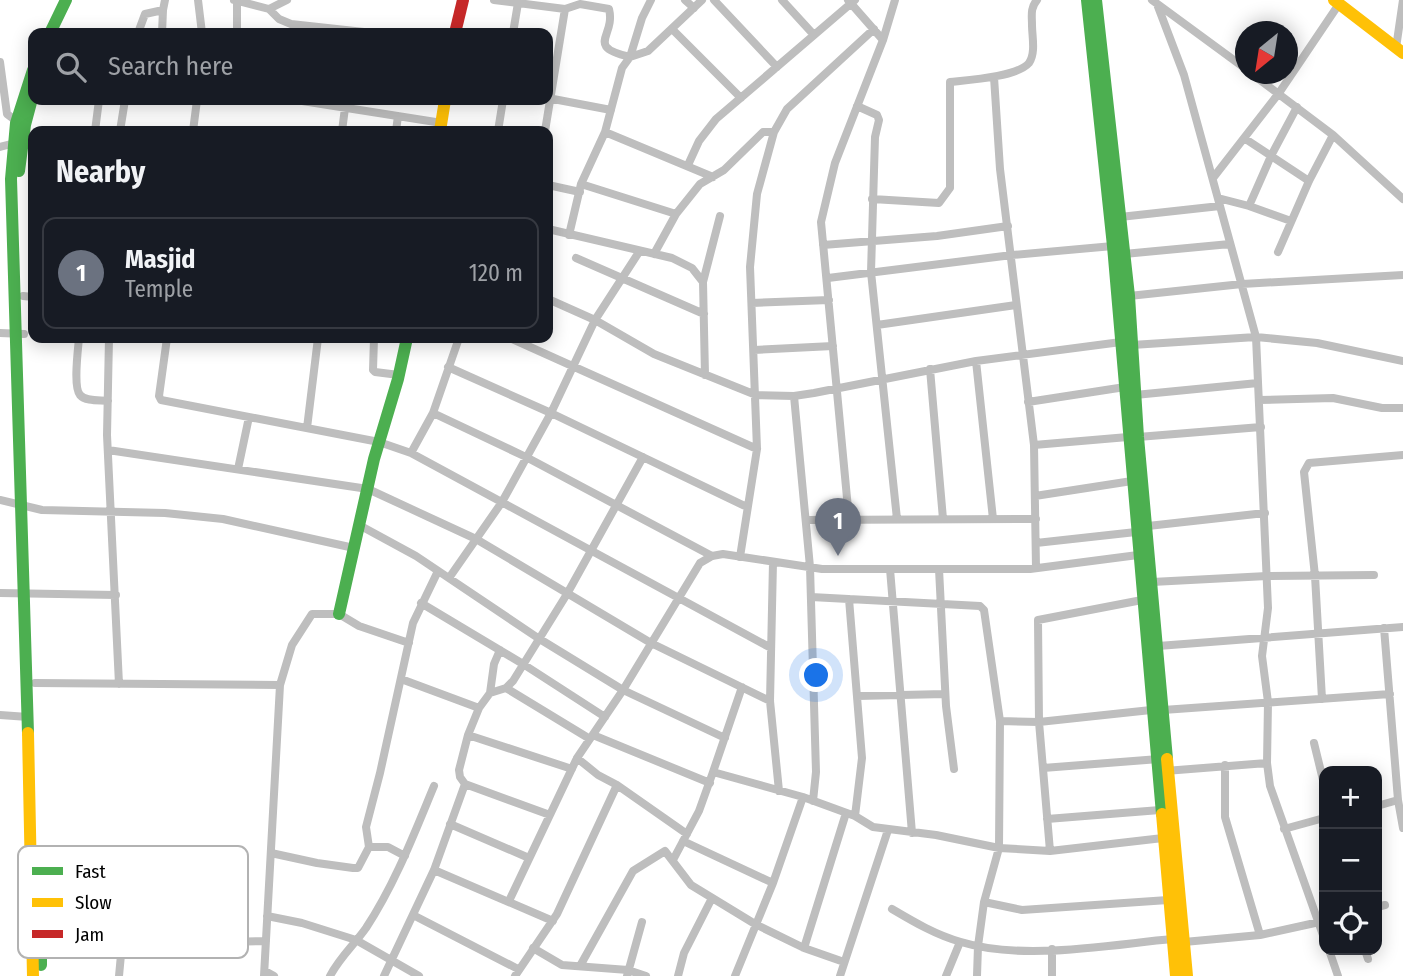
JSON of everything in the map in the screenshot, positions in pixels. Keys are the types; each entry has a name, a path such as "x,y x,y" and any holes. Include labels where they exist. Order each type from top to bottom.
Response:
{"main road":[{"path":"52,28 66,0"},
{"path":"62,28 75,0"},
{"path":"456,28 463,0"},
{"path":"1087,0 1118,250 1142,529 1138,555 1157,710 1178,941 1176,976"},
{"path":"1096,0 1120,217 1118,250 1129,296 1126,344"},
{"path":"1337,2 1400,51"},
{"path":"21,123 23,97 28,84"},
{"path":"29,105 12,145 11,179 21,334 28,595 30,846"},
{"path":"441,126 444,105"},
{"path":"12,145 19,179 28,297 21,334"},
{"path":"339,614 379,442 406,343"},
{"path":"1133,437 1132,481 1152,582 1158,646 1157,710"},
{"path":"28,595 35,683 39,846"},
{"path":"1162,765 1160,810 1168,900 1187,976"},
{"path":"33,958 33,976"},
{"path":"41,958 41,976"}],"street":[{"path":"162,28 165,0"},
{"path":"198,0 201,28"},
{"path":"237,28 236,0 269,9 279,19 291,24 327,28"},
{"path":"269,9 287,0"},
{"path":"494,0 565,9 580,4 609,9 611,14 604,41 607,49 630,57 648,51 702,0"},
{"path":"569,234 581,188 605,132 622,68 630,57 642,18 651,0"},
{"path":"685,0 694,8"},
{"path":"714,0 776,67"},
{"path":"782,0 814,35"},
{"path":"849,519 821,222 835,163 883,40 895,0"},
{"path":"872,199 939,203 950,188 950,82 994,76 1021,68 1029,62 1033,51 1031,12 1032,5 1037,0"},
{"path":"1400,51 1403,0"},
{"path":"688,165 699,141 716,119 851,1 883,40"},
{"path":"1155,2 1235,62"},
{"path":"1155,2 1184,75 1256,337 1268,608 1262,656 1268,702 1267,763 1270,786 1284,829 1319,917"},
{"path":"1213,178 1279,93 1337,2"},
{"path":"514,28 518,3"},
{"path":"553,76 565,9"},
{"path":"140,28 145,14 163,10"},
{"path":"671,29 741,98"},
{"path":"740,556 757,449 750,267 757,194 774,132 787,109 874,29"},
{"path":"0,62 7,114 21,123"},
{"path":"994,76 1000,169 1034,445 1036,568"},
{"path":"1266,84 1333,135 1403,199"},
{"path":"553,99 611,110"},
{"path":"96,126 98,105"},
{"path":"121,126 124,105"},
{"path":"194,126 196,105"},
{"path":"331,105 398,116 437,126"},
{"path":"499,126 502,105"},
{"path":"546,126 548,105"},
{"path":"857,106 877,115 879,120 875,137 871,272 897,519"},
{"path":"343,126 345,107"},
{"path":"1249,206 1297,107"},
{"path":"397,126 398,116"},
{"path":"605,132 713,177"},
{"path":"654,254 677,214 700,184 724,170 763,132 774,132"},
{"path":"1278,252 1309,181 1333,135"},
{"path":"1244,138 1309,181"},
{"path":"553,185 581,188 677,214"},
{"path":"1120,217 1219,202 1249,206 1291,221"},
{"path":"705,375 703,282 720,216"},
{"path":"823,245 870,243 1008,226"},
{"path":"553,230 672,258 692,268 703,282"},
{"path":"828,278 1012,255 1230,244"},
{"path":"449,578 502,502 551,413 595,320 639,252"},
{"path":"576,258 621,280 704,314"},
{"path":"1129,296 1242,284 1403,275"},
{"path":"752,303 829,300"},
{"path":"553,301 595,320 654,354 756,395 794,396 1022,354 1126,344 1256,337 1317,343 1403,361"},
{"path":"877,326 1016,305"},
{"path":"0,333 21,334"},
{"path":"79,343 76,387 80,395 87,399 108,401"},
{"path":"109,343 108,450 119,684"},
{"path":"166,343 159,396 161,400 379,442 411,453 771,648"},
{"path":"307,428 317,343"},
{"path":"374,343 373,370 399,375"},
{"path":"411,453 433,413 456,343"},
{"path":"521,343 757,449"},
{"path":"754,350 833,346"},
{"path":"976,361 993,519"},
{"path":"448,368 551,413 747,507"},
{"path":"930,369 943,519"},
{"path":"1028,402 1130,391 1258,383"},
{"path":"794,396 810,567 816,772 813,801"},
{"path":"1259,400 1333,398 1382,408 1403,408"},
{"path":"433,413 526,457 712,556"},
{"path":"238,469 249,417"},
{"path":"1034,445 1261,427"},
{"path":"108,450 368,489 476,539 651,643 770,701"},
{"path":"1322,699 1315,576 1304,472 1309,463 1403,455"},
{"path":"490,693 506,688 523,664 567,594 643,457"},
{"path":"1035,496 1132,481"},
{"path":"0,500 42,510 165,513 223,519 354,548"},
{"path":"1036,543 1265,513"},
{"path":"806,520 1036,519"},
{"path":"359,526 416,556 538,638 622,690 725,738"},
{"path":"509,901 578,758 700,563 712,556 723,554 810,567 939,569 1036,568 1138,555"},
{"path":"773,562 770,701 779,791"},
{"path":"890,569 912,833"},
{"path":"939,569 945,694 954,769"},
{"path":"271,853 317,863 358,867 369,847 366,827 413,623 438,571"},
{"path":"1152,582 1267,576 1374,575"},
{"path":"0,593 116,595"},
{"path":"811,597 980,606 984,610 1000,722 999,848 984,902 977,976"},
{"path":"849,599 862,758 855,816"},
{"path":"1050,851 1039,722 1038,620 1142,600"},
{"path":"421,603 605,716"},
{"path":"275,976 265,974 267,916 280,685 292,645 312,614 339,614 359,626 409,643"},
{"path":"1158,646 1403,627"},
{"path":"1384,628 1398,800 1403,828"},
{"path":"500,650 494,664 490,693 479,708 468,735 459,770 460,777 465,784 550,815"},
{"path":"401,679 479,708"},
{"path":"35,683 280,685"},
{"path":"673,860 710,783 742,687"},
{"path":"506,688 592,737 710,783"},
{"path":"857,696 945,694"},
{"path":"1000,722 1039,722 1157,710 1390,694"},
{"path":"0,715 28,717"},
{"path":"468,735 572,769"},
{"path":"1314,743 1320,766"},
{"path":"578,758 685,837 774,883"},
{"path":"1043,768 1267,763"},
{"path":"1225,765 1226,817 1261,935"},
{"path":"713,772 803,797 855,816 873,827 999,848 1050,851 1163,838"},
{"path":"384,976 434,870 465,784"},
{"path":"413,915 517,974 553,921 617,785"},
{"path":"330,976 346,950 366,928 405,856 434,786"},
{"path":"734,976 774,883 803,797"},
{"path":"1382,805 1398,800"},
{"path":"1047,819 1160,810"},
{"path":"804,948 845,813"},
{"path":"1284,829 1319,819"},
{"path":"450,824 529,858"},
{"path":"840,976 888,830"},
{"path":"369,847 388,847 405,856"},
{"path":"580,966 633,871 666,850 691,886 755,924 804,948 844,962"},
{"path":"434,870 553,921"},
{"path":"678,976 684,953 712,898"},
{"path":"984,902 1022,910 1168,900"},
{"path":"892,909 921,926 960,942 1006,951 1261,935 1319,922"},
{"path":"267,916 302,923 356,940 419,976"},
{"path":"628,973 642,922"},
{"path":"248,941 266,941"},
{"path":"946,976 960,942"},
{"path":"533,948 562,965 646,976"},
{"path":"1052,949 1052,976"},
{"path":"1331,955 1338,976"},
{"path":"1367,955 1368,959"},
{"path":"119,976 121,958"}],"traffic: fast":[{"path":"52,28 66,0"},
{"path":"1087,0 1113,246 1162,814"},
{"path":"1096,0 1129,296 1138,437 1167,759"},
{"path":"28,86 16,123 11,179 28,733"},
{"path":"19,171 30,105"},
{"path":"339,614 374,459 406,343"},
{"path":"41,958 41,965"}],"traffic: slow":[{"path":"1334,0 1403,53"},
{"path":"441,126 444,105"},
{"path":"28,733 30,846"},
{"path":"1167,759 1187,976"},
{"path":"1162,814 1176,976"},
{"path":"33,958 33,976"}],"traffic: jam":[{"path":"456,28 463,0"}],"place":[{"name":"Masjid","path":"838,556"}]}
